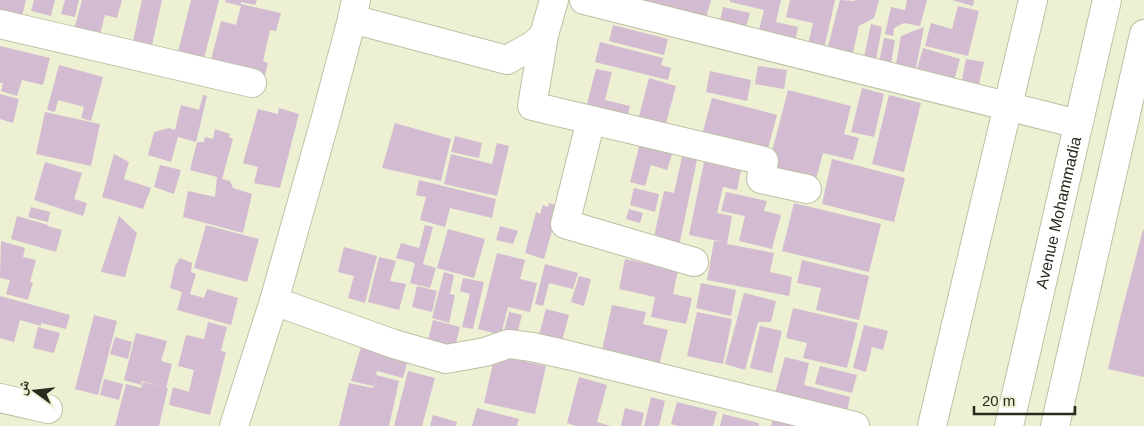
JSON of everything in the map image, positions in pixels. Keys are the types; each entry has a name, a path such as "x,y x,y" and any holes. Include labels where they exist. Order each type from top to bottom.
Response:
{"street":[{"path":"554,0 544,35 532,106 764,161 761,179 807,189"},
{"path":"584,0 1078,124"},
{"path":"932,426 1033,0"},
{"name":"Avenue Mohammadia","path":"1009,426 1107,0"},
{"path":"234,426 274,301 321,136 354,10 508,60 535,44 544,35"},
{"path":"0,24 252,83"},
{"path":"1055,426 1144,34"},
{"path":"591,120 565,224 694,262"},
{"path":"274,301 394,344 446,359 484,352 508,344 532,347 855,426"},
{"path":"0,398 48,409"}],"building":[{"path":"0,0 26,0 20,24 0,19"},
{"path":"34,0 55,0 51,16 31,11"},
{"path":"65,0 79,0 75,17 61,14"},
{"path":"82,0 122,0 117,18 105,15 98,43 72,37"},
{"path":"142,0 162,0 150,54 131,50"},
{"path":"191,0 219,0 202,66 176,60"},
{"path":"226,0 257,0 255,5 241,2 241,4 281,13 276,31 270,30 263,61 268,63 263,83 208,71 221,21 236,25 241,6 225,2"},
{"path":"624,0 711,0 705,21"},
{"path":"730,0 781,0 776,22 798,27 795,42 758,34 764,10 730,2"},
{"path":"790,0 835,0 824,49 808,45 813,23 786,17"},
{"path":"840,0 879,0 874,18 859,26 852,57 827,50"},
{"path":"907,0 927,0 920,26 904,23 894,28 893,36 885,34 891,7 905,10"},
{"path":"952,0 974,0 973,6"},
{"path":"958,6 979,11 968,56 925,46 931,23 952,29"},
{"path":"723,7 750,13 746,27 720,21"},
{"path":"871,24 882,27 876,60 864,57"},
{"path":"613,25 668,39 664,55 609,41"},
{"path":"924,27 916,68 896,64 901,36"},
{"path":"884,38 895,40 891,64 879,62"},
{"path":"600,42 663,58 661,65 671,68 668,80 595,62"},
{"path":"0,46 50,58 43,85 22,80 17,96 1,91 3,83 0,83"},
{"path":"923,48 960,59 953,84 916,73"},
{"path":"966,59 984,62 979,84 962,80"},
{"path":"59,65 103,77 91,121 81,118 84,107 58,100 55,112 47,110"},
{"path":"758,66 787,70 784,89 755,84"},
{"path":"596,69 612,72 605,100 630,106 627,118 586,108"},
{"path":"710,71 751,80 747,101 706,92"},
{"path":"649,78 676,86 665,127 638,120"},
{"path":"862,88 884,94 874,137 851,132"},
{"path":"788,90 851,106 844,134 859,138 853,160 823,153 816,179 768,167"},
{"path":"0,94 19,99 13,123 0,119"},
{"path":"203,95 207,96 196,142 178,137 171,162 148,155 154,132 169,128 175,130 181,105 199,110"},
{"path":"889,95 921,103 904,172 872,164"},
{"path":"712,98 777,115 767,152 702,135"},
{"path":"279,108 299,114 280,188 254,183 258,167 243,163 258,109 278,114"},
{"path":"45,112 100,124 91,166 36,154"},
{"path":"395,123 451,139 441,181 382,168"},
{"path":"215,129 230,134 229,137 233,139 222,179 230,181 233,188 252,194 243,233 183,217 188,191 215,197 217,177 190,170 197,142 204,142 205,137 213,139"},
{"path":"455,136 482,143 479,158 451,152"},
{"path":"497,143 509,146 497,196 444,184 451,154 492,164"},
{"path":"640,143 673,151 667,170 651,165 645,186 630,182"},
{"path":"683,152 698,155 679,246 653,241 664,191 674,193"},
{"path":"114,154 129,162 124,179 151,188 143,209 102,197"},
{"path":"832,159 905,178 894,222 822,204"},
{"path":"45,162 82,173 74,199 87,203 83,216 34,200"},
{"path":"704,162 741,170 737,190 723,187 717,213 732,216 727,244 774,253 770,272 792,277 789,296 707,280 714,241 723,242 689,235"},
{"path":"160,165 181,170 174,194 154,187"},
{"path":"419,180 496,199 492,218 450,208 445,227 420,220 426,197 416,195"},
{"path":"634,188 659,194 655,212 630,205"},
{"path":"726,192 767,201 764,211 781,215 772,249 739,241 745,216 721,211"},
{"path":"549,203 559,206 544,259 525,253 536,212 540,214 543,205 548,207"},
{"path":"794,203 881,224 869,272 782,251"},
{"path":"31,207 50,212 48,222 28,217"},
{"path":"629,209 643,213 640,223 626,219"},
{"path":"17,216 62,230 56,252 11,239"},
{"path":"119,216 137,233 125,277 101,272"},
{"path":"206,225 259,239 247,282 194,268"},
{"path":"425,225 433,227 423,264 436,268 430,288 410,283 415,263 396,258 401,243 419,248"},
{"path":"500,226 518,231 513,244 496,240"},
{"path":"448,229 485,239 474,278 437,268"},
{"path":"1144,230 1144,377 1108,369"},
{"path":"1,241 25,248 23,257 36,260 30,282 33,282 28,300 6,294 10,280 0,278"},
{"path":"344,247 377,256 365,303 348,298 354,276 338,272"},
{"path":"497,253 525,260 520,279 537,283 530,312 508,307 501,335 478,329"},
{"path":"379,257 396,261 390,281 406,284 399,310 368,302"},
{"path":"180,258 192,263 191,272 196,274 190,294 204,298 207,289 238,298 231,325 177,310 182,292 170,288 175,266"},
{"path":"625,259 678,270 673,294 692,298 686,324 651,317 655,297 619,289"},
{"path":"802,260 869,276 859,320 816,310 821,288 797,283"},
{"path":"545,264 578,273 573,289 549,283 543,306 535,304"},
{"path":"444,272 454,275 450,294 455,295 449,323 432,318"},
{"path":"579,276 591,279 584,306 571,302"},
{"path":"463,278 484,282 473,329 462,327 470,294 460,291"},
{"path":"701,283 736,290 731,316 696,308"},
{"path":"417,286 437,291 432,312 412,307"},
{"path":"744,293 776,301 771,322 758,322 745,370 725,364"},
{"path":"0,296 70,315 66,329 41,323 41,326 20,320 14,342 0,338"},
{"path":"612,305 646,312 643,324 668,330 658,369 601,355"},
{"path":"793,308 858,323 847,368 803,358 807,343 786,338"},
{"path":"546,309 569,315 561,345 538,339"},
{"path":"509,312 522,315 516,338 503,335"},
{"path":"697,312 732,319 723,364 687,356"},
{"path":"94,315 117,321 98,395 75,389"},
{"path":"433,320 460,327 454,351 427,344"},
{"path":"208,322 227,327 221,351 226,352 210,415 169,405 173,387 189,392 194,370 178,366 186,335 204,339"},
{"path":"864,325 888,331 883,350 872,347 866,372 853,368"},
{"path":"760,326 782,331 772,373 750,368"},
{"path":"38,327 60,333 54,353 33,348"},
{"path":"136,333 167,341 161,361 172,364 159,426 115,426 126,384 141,388 143,382 159,386 142,381 141,385 124,380"},
{"path":"115,337 132,342 128,359 110,354"},
{"path":"361,347 408,360 403,378 377,371 376,375 399,381 389,426 339,426 349,383 373,388 376,377 373,386 351,381"},
{"path":"495,355 546,366 535,414 484,403"},
{"path":"785,357 809,363 804,385 850,397 846,416 774,397"},
{"path":"820,366 857,375 852,393 815,384"},
{"path":"408,371 435,378 422,426 394,426"},
{"path":"579,377 607,385 597,422 611,426 576,426 567,423"},
{"path":"104,379 123,384 119,400 100,395"},
{"path":"651,397 665,401 659,426 644,426"},
{"path":"677,402 717,412 713,426 678,426 671,424"},
{"path":"477,408 519,419 517,426 472,426"},
{"path":"625,408 644,413 641,426 621,426"},
{"path":"723,414 759,423 759,426 720,426"},
{"path":"433,415 457,422 456,426 430,426"},
{"path":"773,419 797,425 797,426 771,426"}]}
